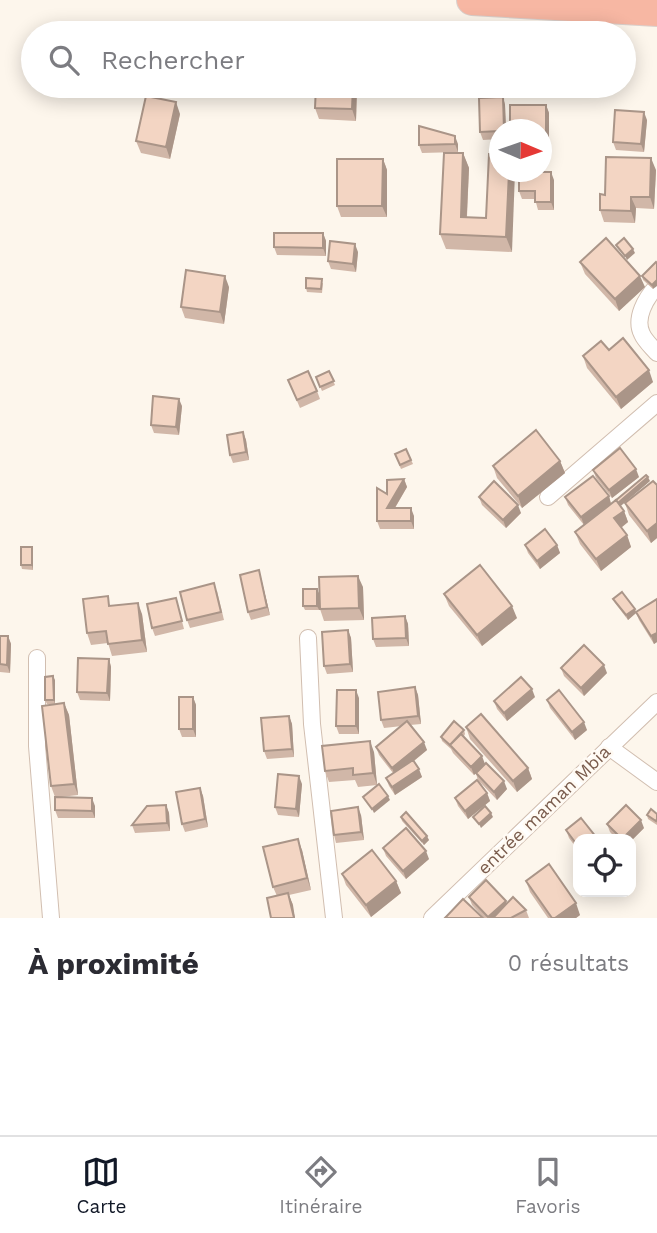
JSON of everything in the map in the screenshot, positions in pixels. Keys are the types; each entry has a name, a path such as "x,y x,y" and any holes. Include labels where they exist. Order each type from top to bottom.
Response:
{"highway":[{"path":"472,0 657,11"}],"street":[{"path":"657,286 647,296 640,314 641,333 657,353"},
{"path":"548,497 657,403"},
{"path":"308,638 312,724 334,918"},
{"path":"37,658 37,746 51,918"},
{"name":"entrée maman Mbia","path":"432,918 657,702"},
{"path":"609,747 657,782"}],"building":[{"path":"146,98 176,102 166,147 136,141"},
{"path":"315,98 352,98 352,109 315,108"},
{"path":"479,98 503,98 504,119 489,119 489,132 480,132"},
{"path":"510,105 546,105 546,119 510,119"},
{"path":"615,110 644,112 641,144 613,142"},
{"path":"419,126 455,136 455,144 419,145"},
{"path":"444,153 463,153 461,217 486,218 489,154 489,182 509,182 506,237 440,234"},
{"path":"606,157 651,158 650,197 631,197 631,211 600,210 600,194 605,195"},
{"path":"337,159 383,159 382,206 337,206"},
{"path":"519,182 551,182 551,202 535,202 535,191 519,191"},
{"path":"274,233 323,233 323,248 274,247"},
{"path":"606,238 640,276 615,299 580,262"},
{"path":"624,238 633,249 625,256 616,245"},
{"path":"330,241 355,244 353,264 328,261"},
{"path":"656,262 657,280 652,285 642,276"},
{"path":"186,270 225,276 220,312 181,307"},
{"path":"306,278 322,279 321,289 306,288"},
{"path":"623,338 649,370 616,397 583,356 601,341 609,350"},
{"path":"308,371 317,391 297,400 288,380"},
{"path":"329,371 334,381 320,387 316,377"},
{"path":"153,396 179,399 176,427 151,425"},
{"path":"536,430 560,461 518,496 493,466"},
{"path":"243,432 246,452 230,455 227,435"},
{"path":"620,448 636,469 609,490 593,470"},
{"path":"406,449 411,460 400,465 395,454"},
{"path":"646,475 648,477 618,503 616,500"},
{"path":"593,476 609,496 581,517 565,497"},
{"path":"404,479 387,508 411,508 411,521 377,521 377,488 387,494 387,480"},
{"path":"494,481 518,505 503,520 479,497"},
{"path":"653,481 657,485 657,523 647,531 625,503"},
{"path":"616,500 624,511 614,518 627,535 596,559 575,532"},
{"path":"545,529 557,545 537,561 525,545"},
{"path":"21,547 32,547 32,565 21,565"},
{"path":"480,565 512,606 477,635 444,594"},
{"path":"259,570 267,607 248,612 240,575"},
{"path":"358,576 359,608 320,609 319,577"},
{"path":"214,583 221,612 187,620 180,592"},
{"path":"303,589 317,589 317,606 303,606"},
{"path":"622,592 635,609 626,615 613,599"},
{"path":"108,596 109,606 138,603 142,640 108,644 106,631 87,633 83,599"},
{"path":"176,598 182,621 152,628 147,604"},
{"path":"657,599 657,633 651,636 636,612"},
{"path":"405,616 406,638 373,639 372,618"},
{"path":"348,630 350,664 324,666 322,632"},
{"path":"0,636 8,636 7,665 0,664"},
{"path":"584,645 604,665 581,688 561,668"},
{"path":"78,658 109,659 107,693 77,692"},
{"path":"53,676 54,700 45,700 45,677"},
{"path":"521,677 532,689 504,713 494,701"},
{"path":"415,687 418,716 381,720 378,692"},
{"path":"337,690 356,690 356,726 336,726"},
{"path":"559,690 584,722 572,732 547,700"},
{"path":"179,697 193,697 193,729 179,729"},
{"path":"64,703 74,784 51,786 42,706"},
{"path":"481,714 528,768 513,781 466,727"},
{"path":"289,716 292,749 264,751 261,718"},
{"path":"407,721 424,742 392,768 376,747"},
{"path":"454,721 464,730 450,745 441,737"},
{"path":"461,734 482,756 471,767 450,745"},
{"path":"370,741 373,773 353,775 353,768 325,771 322,746"},
{"path":"413,760 419,769 392,787 386,778"},
{"path":"486,763 504,781 494,792 476,773"},
{"path":"278,774 299,776 296,809 275,807"},
{"path":"477,780 487,793 465,811 455,798"},
{"path":"379,784 388,796 372,809 363,797"},
{"path":"200,788 205,819 182,824 176,792"},
{"path":"55,797 92,798 92,811 55,810"},
{"path":"166,805 167,823 132,825 147,806"},
{"path":"626,805 641,820 627,834 617,834 607,824"},
{"path":"485,806 491,813 479,824 473,817"},
{"path":"358,807 361,832 334,835 331,811"},
{"path":"651,809 657,814 656,821 647,815"},
{"path":"406,812 427,836 422,841 401,817"},
{"path":"581,818 594,834 573,834 573,839 566,830"},
{"path":"406,828 426,851 403,871 383,848"},
{"path":"298,839 307,878 273,887 263,847"},
{"path":"372,850 396,881 366,905 342,874"},
{"path":"549,864 576,903 555,918 552,918 526,881"},
{"path":"486,880 506,901 488,917 469,897"},
{"path":"288,893 294,918 271,918 267,898"},
{"path":"513,897 526,910 511,918 493,918"},
{"path":"463,899 483,918 445,918"}]}
